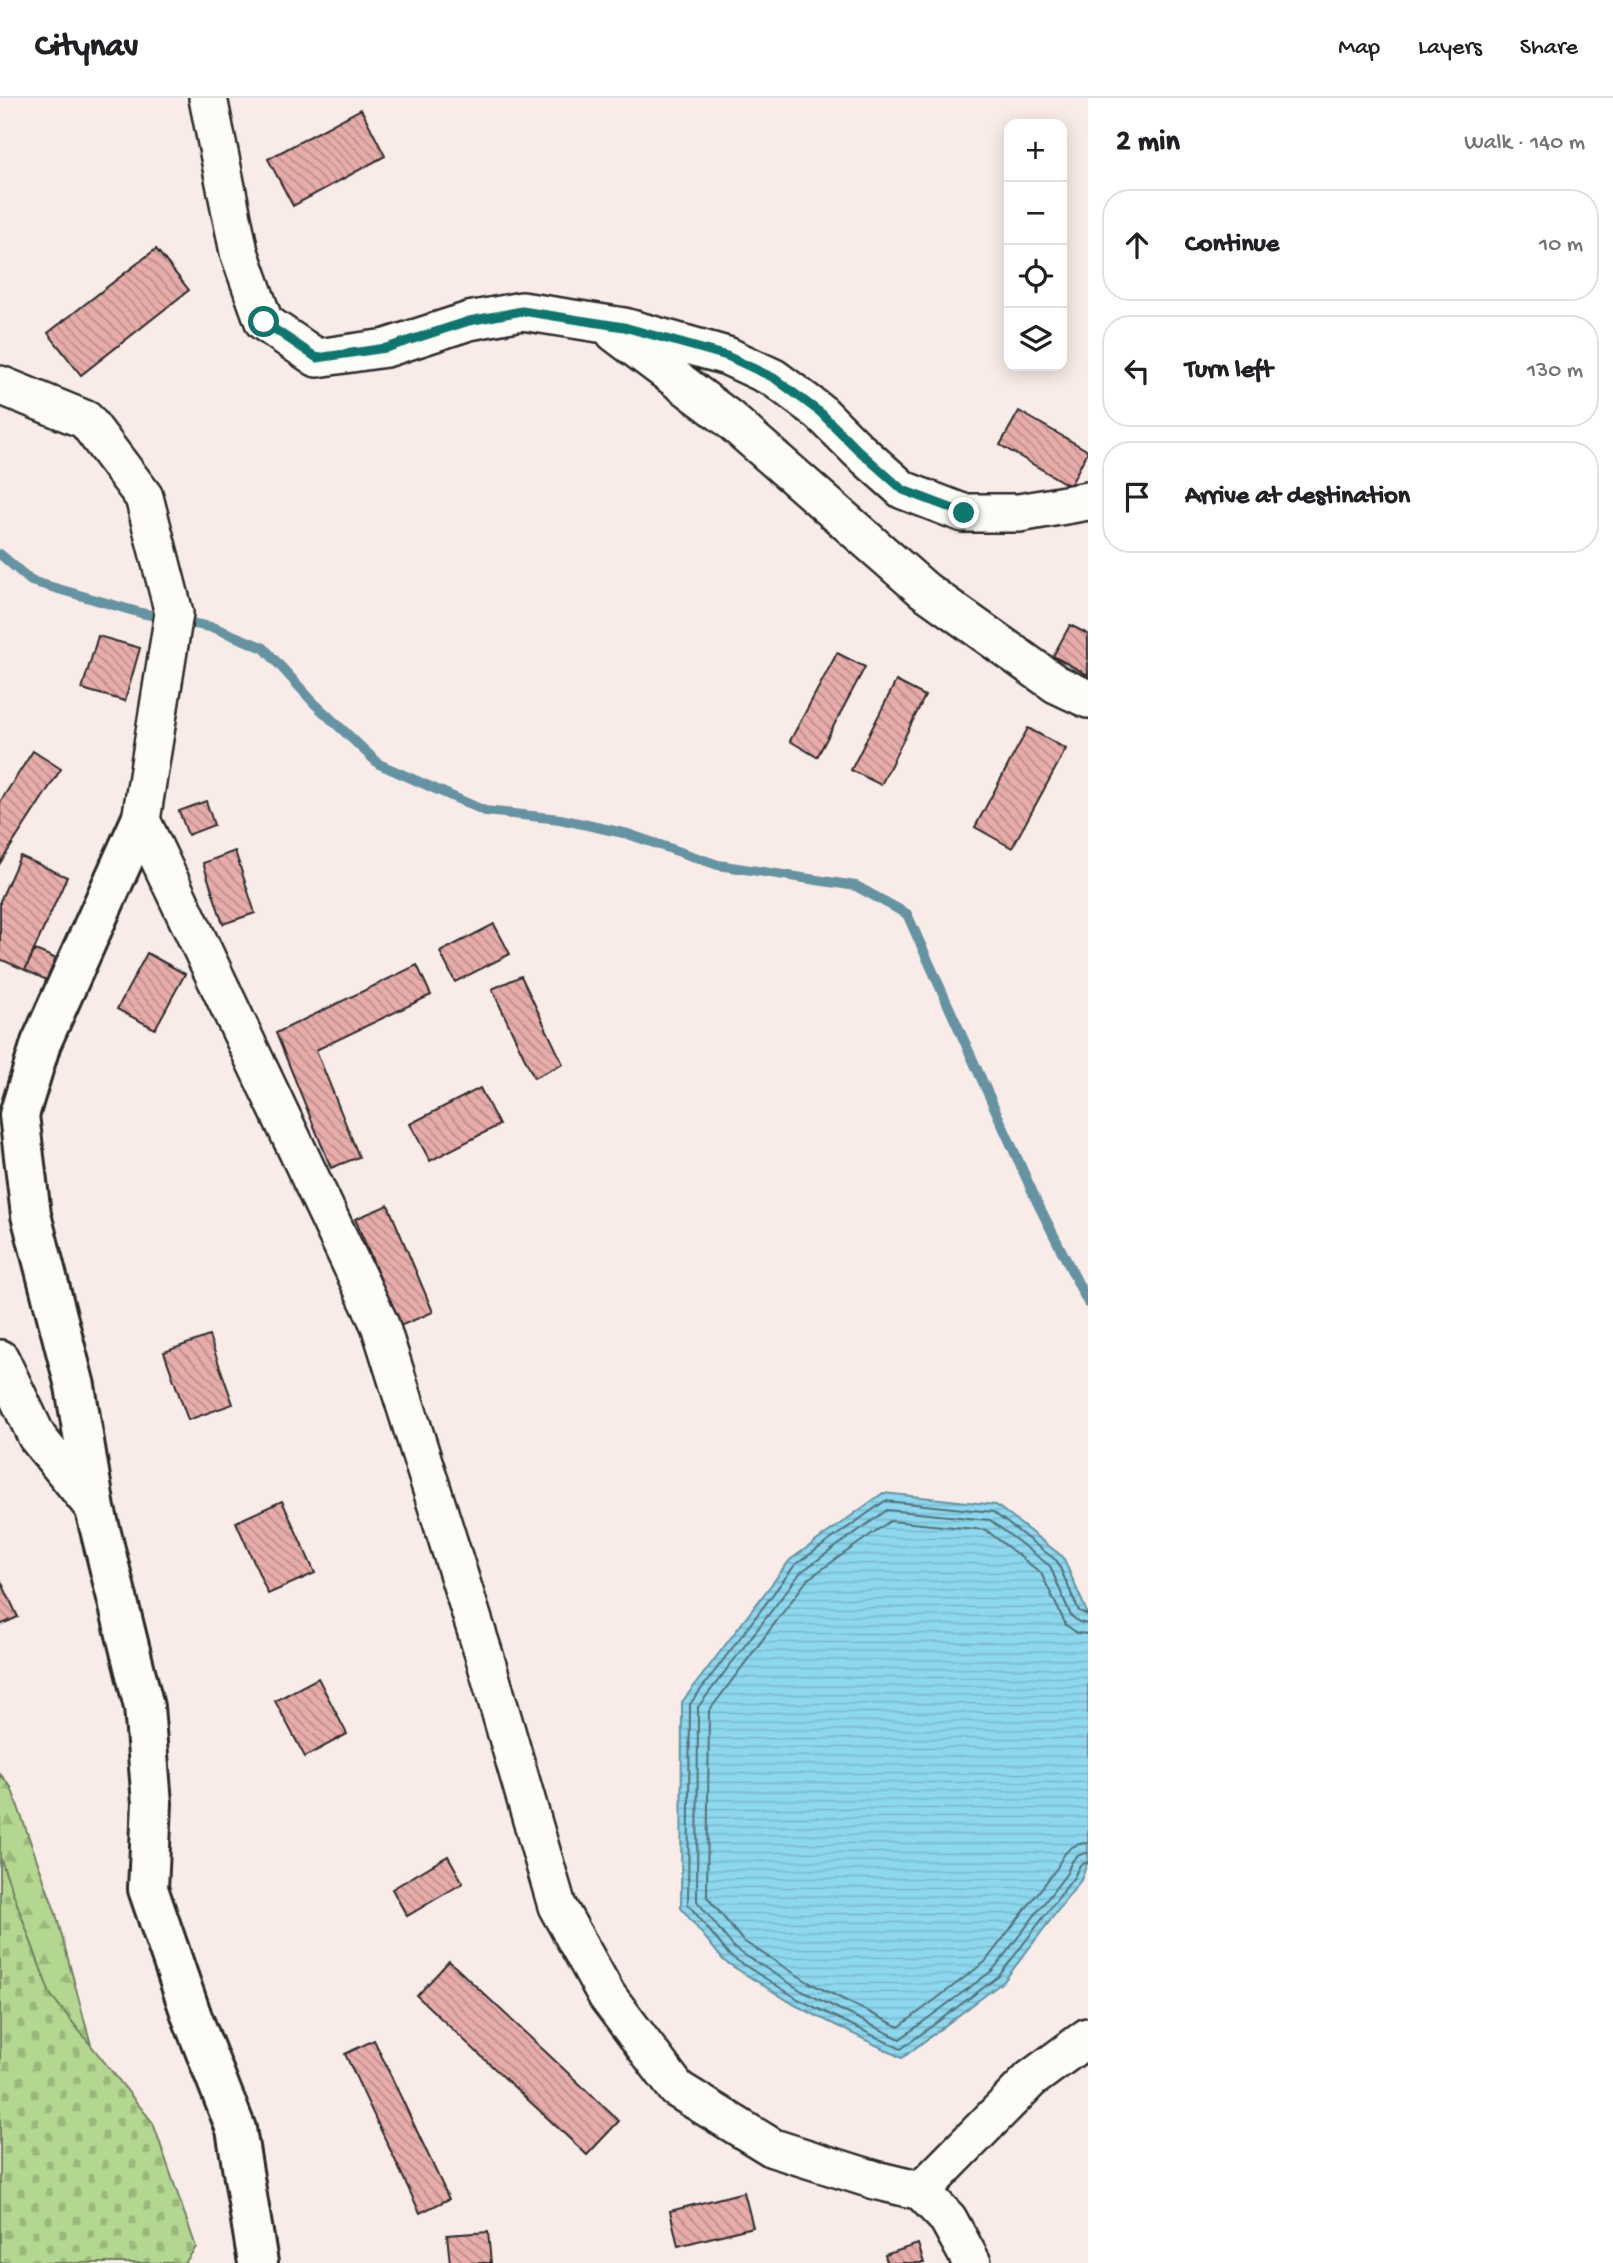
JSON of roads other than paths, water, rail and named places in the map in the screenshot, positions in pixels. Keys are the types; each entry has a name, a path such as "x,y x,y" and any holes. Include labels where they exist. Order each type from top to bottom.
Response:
{"street":[{"path":"208,98 239,252 264,322 317,358 386,348 469,321 522,311 624,327 727,356 774,378 821,413 903,490 964,513 1019,513 1088,500"},
{"path":"603,324 728,418 924,590 1056,684 1088,699"},
{"path":"0,385 86,420 144,497 174,613 141,820 41,1043 19,1115 32,1215 75,1386 95,1509 144,1707 152,1803 148,1889 192,2017 236,2129 258,2263"},
{"path":"141,820 380,1325 484,1655 557,1906 607,1996 677,2089 773,2148 875,2180 921,2191 948,2219 972,2263"},
{"path":"0,1359 37,1437 95,1509"},
{"path":"921,2191 1031,2079 1088,2037"}],"water":[{"path":"883,1493 996,1505 1063,1557 1088,1615 1088,1861 1081,1880 1004,1981 902,2058 795,2005 724,1961 681,1908 682,1702 790,1560"}],"waterway":[{"path":"0,554 31,581 141,613 215,628 264,648 314,703 379,764 485,811 560,819 628,834 718,865 856,886 907,914 1037,1202 1088,1303"}]}
